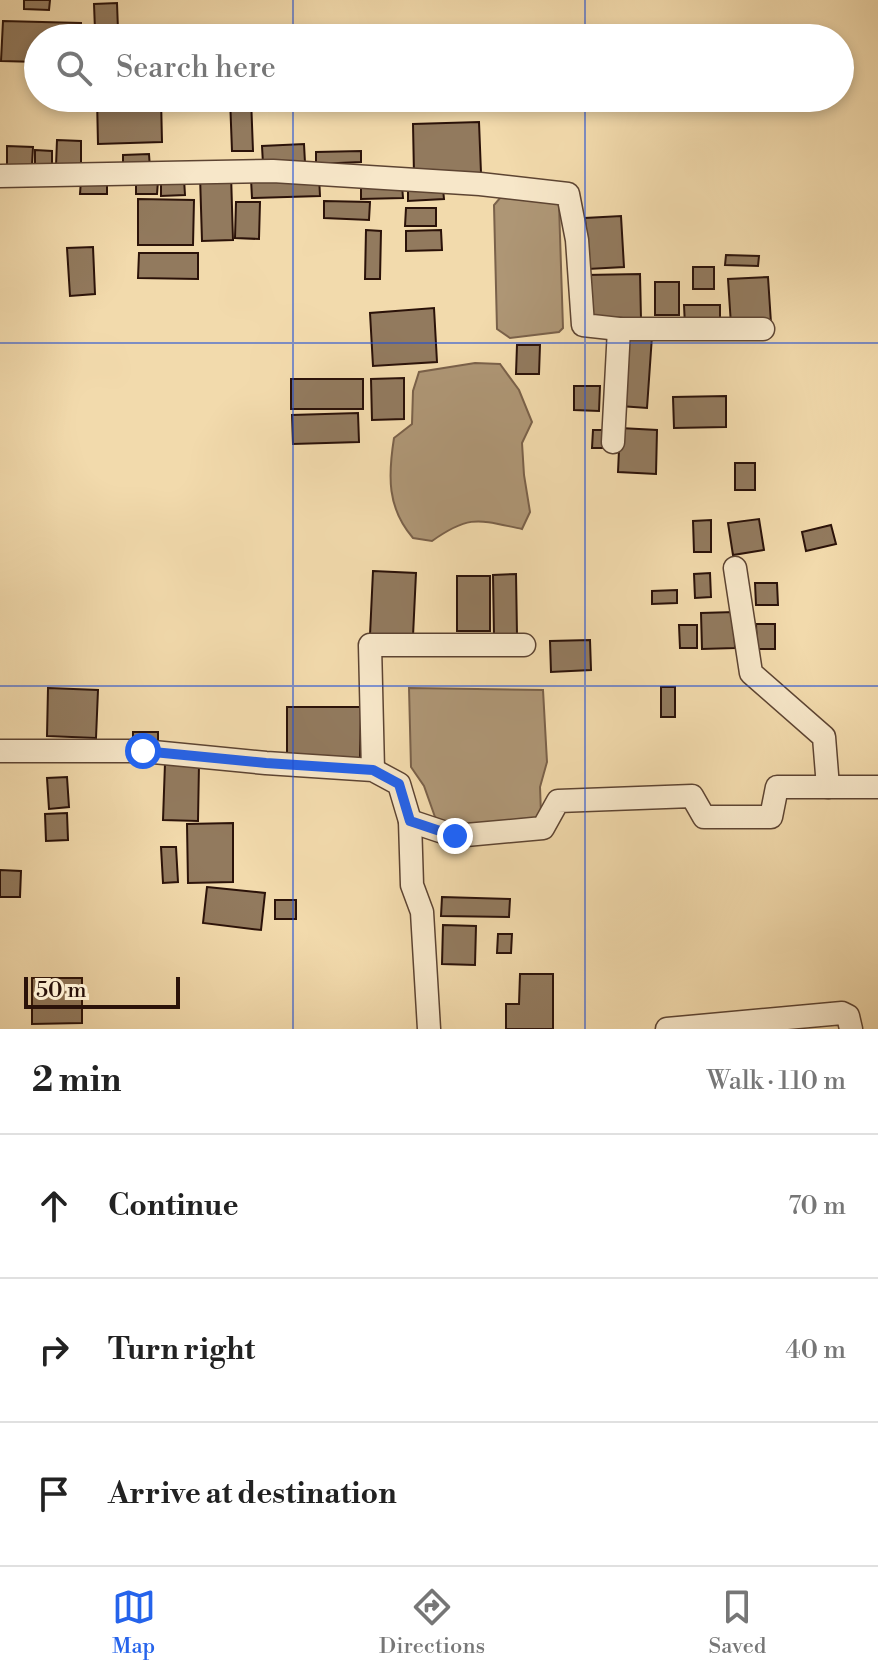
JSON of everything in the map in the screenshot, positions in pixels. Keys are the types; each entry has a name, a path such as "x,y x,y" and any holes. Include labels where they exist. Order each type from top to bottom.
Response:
{"street":[{"path":"0,176 273,171 480,184 568,194 577,240 583,325 619,329 763,329"},
{"path":"613,442 619,329"},
{"path":"735,568 751,673 824,737 828,787"},
{"path":"373,770 370,645 524,645"},
{"path":"0,751 143,751 373,770 399,784 410,821 412,885 422,912 429,1029"},
{"path":"410,821 455,836 543,828 558,801 692,796 704,817 771,817 777,787 878,787"},
{"path":"667,1029 842,1013 848,1016 851,1029"}],"shaded area":[{"path":"500,198 541,198 559,205 563,328 559,332 510,338 497,329 494,205"},
{"path":"475,363 500,364 519,390 532,422 522,443 530,512 522,529 475,522 456,526 432,541 413,538 404,527 394,503 391,465 394,438 412,424 413,391 419,372"},
{"path":"409,688 543,690 547,762 540,787 541,814 526,824 446,826 435,817 424,786 411,767"}],"building":[{"path":"24,0 50,0 49,10 24,9"},
{"path":"117,3 118,24 95,24 94,4"},
{"path":"3,21 81,23 24,24 24,62 1,61"},
{"path":"97,112 161,112 162,142 98,144"},
{"path":"231,112 252,112 253,151 232,151"},
{"path":"479,122 481,173 414,175 413,124"},
{"path":"57,140 81,141 81,167 56,166"},
{"path":"304,144 305,163 263,164 262,146"},
{"path":"7,146 33,147 32,165 7,165"},
{"path":"35,150 52,151 52,173 35,173"},
{"path":"361,151 361,162 316,164 316,152"},
{"path":"149,154 150,169 123,170 123,155"},
{"path":"231,174 233,240 202,241 200,175"},
{"path":"319,176 320,196 252,198 251,179"},
{"path":"184,179 185,195 161,196 161,180"},
{"path":"81,180 107,181 107,194 80,194"},
{"path":"136,180 158,181 157,194 136,194"},
{"path":"402,185 403,198 361,199 361,187"},
{"path":"443,189 444,199 408,201 408,190"},
{"path":"138,199 194,200 193,245 138,245"},
{"path":"324,201 370,202 369,220 324,218"},
{"path":"236,202 260,202 259,239 235,238"},
{"path":"406,208 436,208 436,226 405,226"},
{"path":"621,216 624,267 588,269 585,218"},
{"path":"366,230 381,231 380,279 365,279"},
{"path":"441,230 442,250 406,251 406,231"},
{"path":"93,247 95,294 70,296 67,248"},
{"path":"139,253 198,253 198,279 138,278"},
{"path":"726,255 759,256 758,266 725,265"},
{"path":"693,267 714,267 714,289 693,289"},
{"path":"640,274 641,319 587,321 586,275"},
{"path":"768,277 771,323 731,325 728,279"},
{"path":"655,282 679,282 679,315 655,315"},
{"path":"684,305 720,305 720,325 685,326"},
{"path":"434,308 437,362 373,366 370,313"},
{"path":"625,334 652,336 647,408 620,406"},
{"path":"517,345 540,345 539,374 516,374"},
{"path":"404,378 404,419 372,420 371,379"},
{"path":"291,379 363,379 363,409 291,409"},
{"path":"574,386 600,386 599,411 574,410"},
{"path":"726,396 726,427 674,428 673,397"},
{"path":"358,413 359,442 293,444 292,415"},
{"path":"620,428 657,430 656,474 618,472"},
{"path":"593,430 608,430 607,448 592,448"},
{"path":"735,463 755,463 755,490 735,490"},
{"path":"759,519 764,550 733,555 728,523"},
{"path":"711,520 711,552 694,552 693,521"},
{"path":"831,525 836,544 806,551 802,532"},
{"path":"373,571 416,573 413,636 370,635"},
{"path":"710,573 711,597 695,598 694,574"},
{"path":"516,574 517,635 494,636 493,575"},
{"path":"457,576 490,576 490,631 457,631"},
{"path":"755,583 777,583 778,605 756,605"},
{"path":"677,590 677,603 652,604 652,591"},
{"path":"734,612 735,648 702,649 701,613"},
{"path":"756,624 775,624 775,649 757,649"},
{"path":"679,625 697,625 697,648 680,648"},
{"path":"590,640 591,670 551,672 550,641"},
{"path":"661,687 675,687 675,717 661,717"},
{"path":"48,688 98,690 96,738 47,736"},
{"path":"287,707 361,707 360,761 287,760"},
{"path":"133,732 158,732 158,748 133,748"},
{"path":"165,763 199,764 198,821 163,820"},
{"path":"67,777 69,807 49,809 47,778"},
{"path":"67,813 68,840 46,841 45,814"},
{"path":"233,823 233,882 188,883 187,824"},
{"path":"161,847 176,847 178,882 163,883"},
{"path":"0,870 21,871 20,897 0,897"},
{"path":"207,887 265,893 261,930 203,923"},
{"path":"442,897 510,899 509,917 441,916"},
{"path":"275,900 296,900 296,919 275,919"},
{"path":"443,925 476,926 475,965 442,964"},
{"path":"498,934 512,934 511,953 497,953"},
{"path":"520,974 553,974 553,1029 506,1029 506,1004 519,1004"},
{"path":"32,978 82,978 82,1023 32,1024"}],"route":[{"path":"143,751 373,770 399,784 410,821 455,836"}]}
